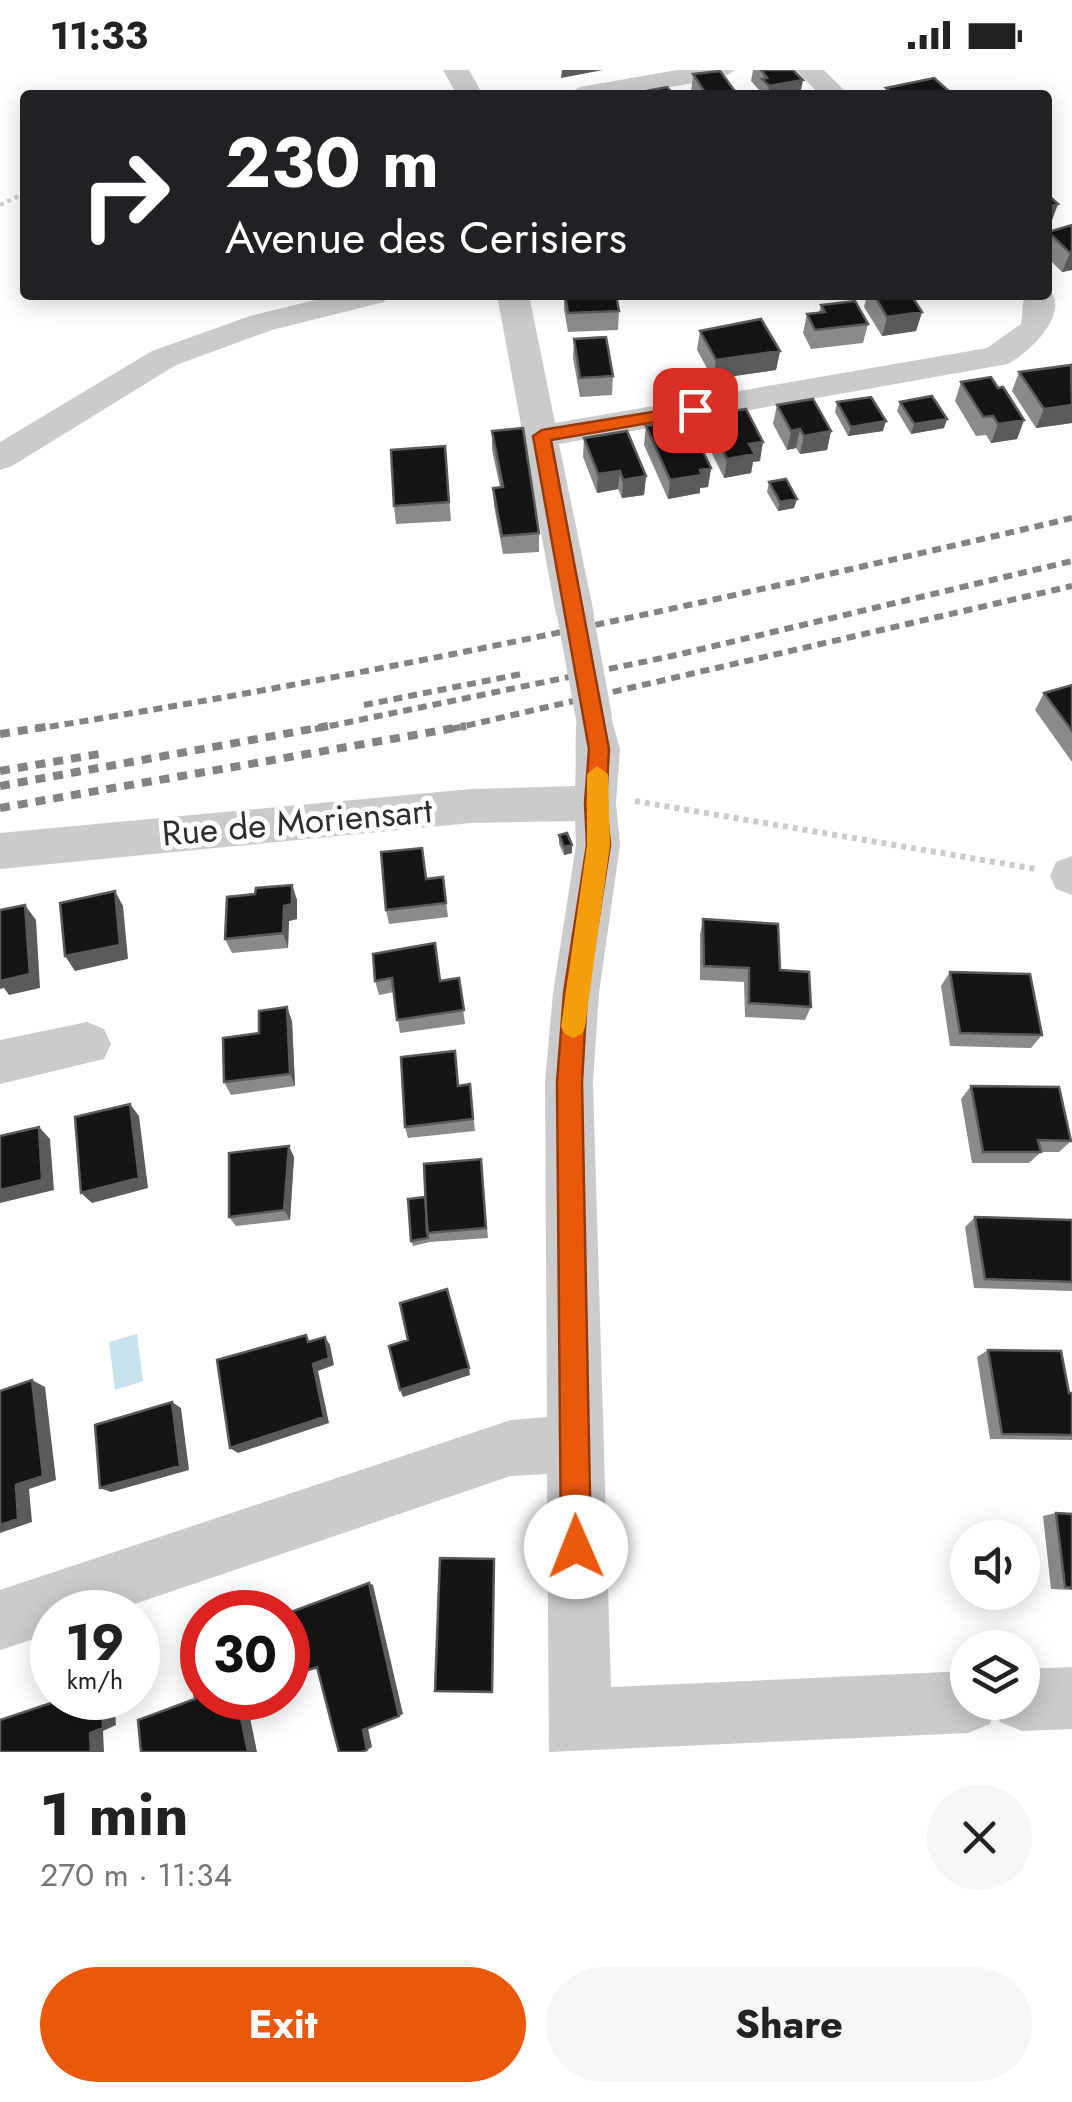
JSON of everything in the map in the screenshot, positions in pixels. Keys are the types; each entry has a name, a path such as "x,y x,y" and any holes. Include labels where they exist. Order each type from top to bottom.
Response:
{"street":[{"path":"608,90 722,70"},
{"path":"810,70 831,90"},
{"path":"0,458 164,358 261,323 354,300"},
{"path":"514,300 611,802 598,845 576,993 569,1082 581,1738 626,1717 950,1703"},
{"path":"542,436 996,357 1026,341 1039,322 1040,300"},
{"name":"Rue de Moriensart","path":"0,851 471,806 611,802"},
{"path":"0,1062 87,1044"},
{"path":"0,1620 511,1448 574,1444"},
{"path":"1040,1699 1072,1698"}],"path":[{"path":"611,802 690,808 1072,876"}],"water":[{"path":"137,1334 143,1381 115,1390 109,1342"}],"building":[{"path":"761,70 793,70 803,80 769,86 762,79 767,78"},
{"path":"720,71 734,90 703,90 693,74"},
{"path":"934,78 948,90 888,90 886,88"},
{"path":"1072,225 1072,252 1052,236 1052,231"},
{"path":"566,300 617,300 619,311 568,313"},
{"path":"877,300 914,300 922,312 887,317"},
{"path":"855,301 868,324 815,330 807,314 825,312 821,305"},
{"path":"761,319 780,351 716,360 700,331"},
{"path":"606,337 613,376 580,378 574,339"},
{"path":"1071,365 1072,405 1044,409 1019,372"},
{"path":"991,377 998,388 1003,387 1024,420 998,424 993,416 983,417 961,382"},
{"path":"932,396 947,419 914,424 900,402"},
{"path":"871,397 886,421 851,427 837,402"},
{"path":"813,399 831,431 804,436 800,429 791,431 777,405"},
{"path":"746,409 763,442 749,444 755,454 727,459 705,416"},
{"path":"687,419 711,468 700,470 702,475 670,480 646,426"},
{"path":"523,428 539,533 502,536 493,488 503,487 492,431"},
{"path":"627,431 646,476 623,480 620,471 598,474 584,438"},
{"path":"445,446 449,502 394,506 391,450"},
{"path":"786,479 797,499 780,502 769,482"},
{"path":"1072,685 1072,731 1044,693"},
{"path":"567,833 572,845 564,847 559,835"},
{"path":"422,848 426,879 443,877 446,903 386,910 381,852"},
{"path":"292,885 292,904 284,906 283,933 225,939 227,897 255,894 256,888"},
{"path":"115,891 120,945 65,956 60,903"},
{"path":"25,905 30,974 0,981 0,910"},
{"path":"703,919 778,924 780,970 809,972 811,1007 749,1003 749,968 704,966"},
{"path":"435,943 440,981 459,978 464,1010 397,1020 392,978 375,981 373,954"},
{"path":"950,972 1030,974 1042,1035 960,1033"},
{"path":"287,1007 290,1074 224,1082 223,1038 259,1033 259,1011"},
{"path":"455,1051 458,1086 470,1084 473,1119 405,1127 401,1057"},
{"path":"971,1086 1059,1087 1071,1141 1038,1140 1041,1152 983,1152"},
{"path":"130,1104 139,1178 81,1193 75,1117"},
{"path":"39,1127 42,1180 0,1190 0,1136"},
{"path":"289,1146 284,1210 229,1217 229,1153"},
{"path":"481,1159 486,1228 427,1233 424,1164"},
{"path":"425,1197 428,1238 411,1241 408,1199"},
{"path":"975,1217 1072,1220 1072,1282 985,1279"},
{"path":"447,1289 469,1368 400,1390 389,1346 408,1340 400,1303"},
{"path":"306,1335 308,1342 325,1337 329,1358 313,1364 324,1417 230,1448 217,1360"},
{"path":"988,1350 1061,1351 1072,1393 1072,1435 1002,1434"},
{"path":"32,1380 43,1476 16,1485 18,1519 0,1525 0,1391"},
{"path":"172,1402 180,1466 100,1488 95,1425"},
{"path":"1056,1513 1072,1514 1072,1588 1065,1587"},
{"path":"440,1558 494,1559 492,1692 435,1691"},
{"path":"369,1583 399,1716 363,1730 367,1750 339,1752 317,1667 310,1669 310,1605"},
{"path":"180,1705 180,1720 241,1720 248,1752 141,1752 138,1720 160,1720 160,1712"},
{"path":"30,1710 30,1720 103,1720 103,1728 90,1733 91,1752 0,1752 0,1720"}],"railway":[{"path":"35,729 296,684 555,633 1072,518"},
{"path":"315,729 672,656 1072,561"},
{"path":"462,727 1072,586"},
{"path":"364,705 526,673"},
{"path":"0,734 51,726"},
{"path":"0,786 328,726"},
{"path":"462,727 466,726"},
{"path":"0,808 462,727"},
{"path":"452,729 462,727"},
{"path":"0,771 99,754"}],"slow traffic":[{"path":"573,1027 598,845 597,774"}],"route":[{"path":"576,1547 569,1082 576,993 598,845 599,749 542,436 695,410"}]}
